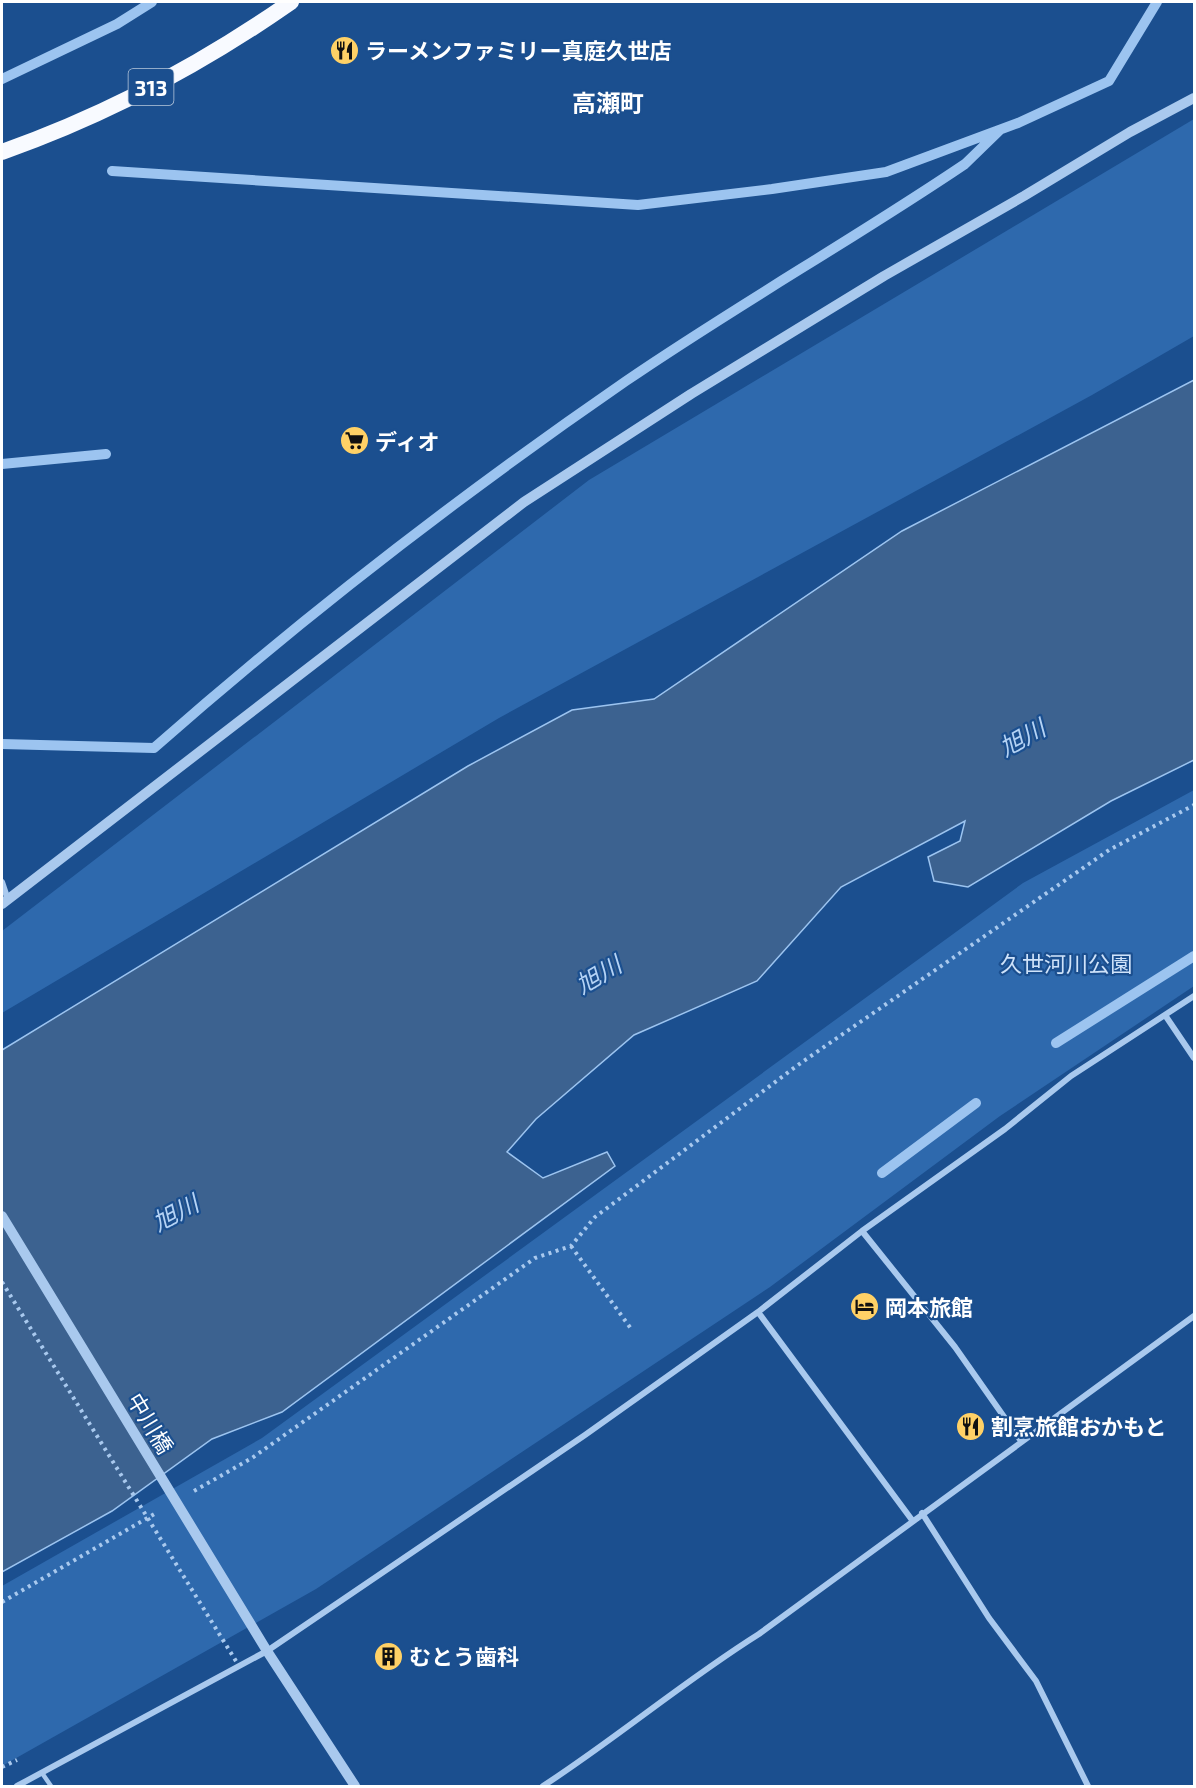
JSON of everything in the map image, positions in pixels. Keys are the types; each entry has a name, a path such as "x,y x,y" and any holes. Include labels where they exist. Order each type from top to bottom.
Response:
{"highway":[{"name":"313","path":"2,153 46,137 166,80 291,2"}],"street":[{"path":"2,882 5,902 524,502 691,394 884,276 1130,132 1194,98"},
{"path":"17,1786 267,1651 585,1435 758,1312 862,1231 1005,1129 1071,1076 1194,996"},
{"path":"1165,1016 1194,1058"},
{"name":"中川橋","path":"2,1216 267,1651 355,1786"},
{"path":"862,1231 954,1347 1021,1441"},
{"path":"758,1312 912,1520"},
{"path":"543,1786 597,1751 711,1664 759,1634 1194,1316"},
{"path":"922,1513 990,1618 1036,1681 1088,1786"}],"lane":[{"path":"42,1773 51,1786"}],"path":[{"path":"192,1493 252,1458 535,1258 571,1246 595,1217 798,1065 1109,850 1194,805"},
{"path":"571,1246 632,1330"},
{"path":"2,1282 239,1666"},
{"path":"2,1602 162,1510"}],"green space":[{"path":"1194,119 1194,336 1092,395 499,718 2,1013 2,931 589,480"},
{"name":"久世河川公園","path":"1194,790 1194,986 1000,1116 770,1287 316,1589 2,1766 2,1586 262,1438 1023,883"}],"water":[{"name":"旭川","path":"1194,380 1194,760 1111,801 968,887 934,881 928,857 960,841 965,821 841,887 757,981 634,1035 536,1119 507,1152 543,1178 607,1152 615,1166 282,1412 212,1439 112,1511 2,1572 2,1050 468,766 572,710 654,699 902,531"}],"waterway":[{"path":"2,79 117,24 152,2"},
{"path":"112,171 638,205 772,189 886,172 1018,123 1109,81 1157,2"},
{"path":"2,744 154,748 326,604 504,467 668,353 965,164 1000,130"},
{"path":"2,464 106,454"},
{"path":"1056,1043 1194,956"},
{"path":"882,1173 976,1103"}],"place":[{"name":"ラーメンファミリー真庭久世店","path":"344,50"},
{"name":"ディオ","path":"354,441"},
{"name":"岡本旅館","path":"864,1307"},
{"name":"割烹旅館おかもと","path":"970,1426"},
{"name":"むとう歯科","path":"388,1656"}],"district":[{"name":"高瀬町","path":"608,102"}]}
